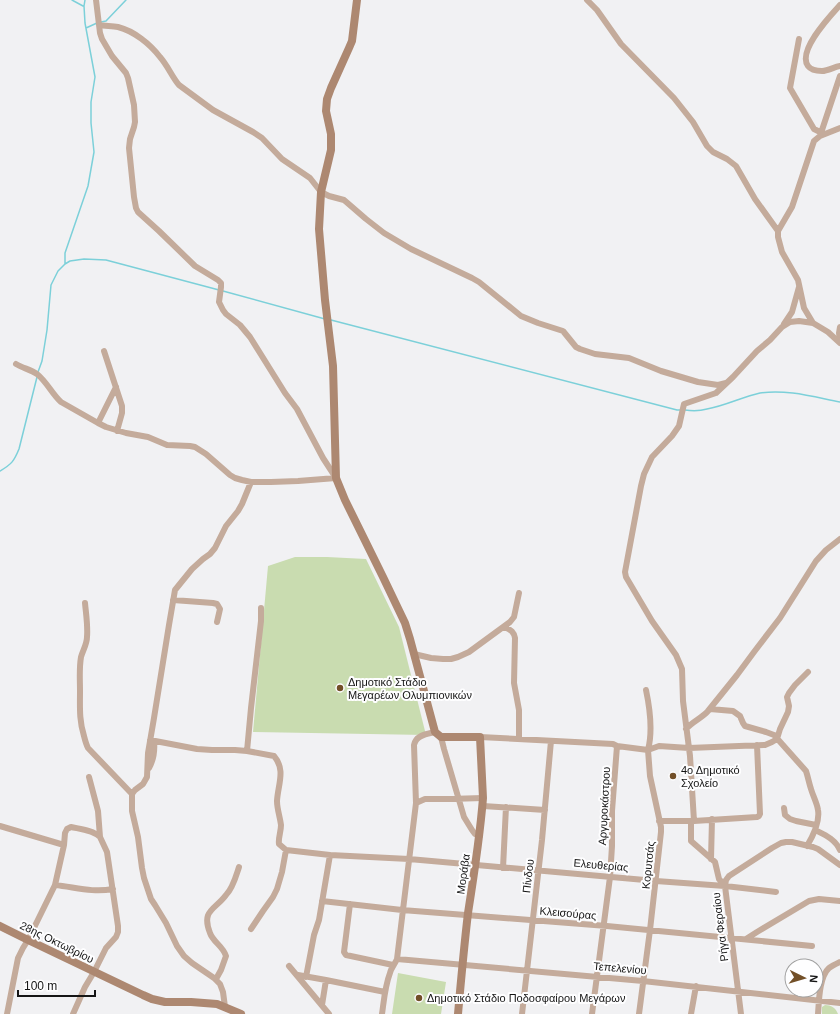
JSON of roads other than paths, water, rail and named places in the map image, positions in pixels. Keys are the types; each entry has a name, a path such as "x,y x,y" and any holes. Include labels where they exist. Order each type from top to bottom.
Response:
{"street":[{"path":"96,0 97,15 102,39 112,56 126,73 134,105 134,127 129,148 136,208 140,214 195,266 221,283 219,299 220,304 226,314 240,325 250,337 297,410 336,478 345,500 401,615 464,817 469,827 475,834 480,836"},
{"path":"336,478 334,373 325,300 319,229 321,192 331,150 326,112 327,99 352,41 358,0"},
{"path":"587,0 597,10 621,44 674,98 693,122 707,146 713,152 727,159 736,166 755,199 778,231"},
{"path":"840,5 824,23 813,39 808,47 806,56 807,65 812,70 823,71 840,66"},
{"path":"99,25 118,28 141,39 160,57 179,85 213,110 262,138 282,159 310,178 321,192 344,200 384,233 410,249 479,282 521,316 563,331 576,347 595,354 629,358 661,371 698,382 718,385 726,383"},
{"path":"799,39 790,88 814,129 821,134"},
{"path":"813,323 804,308 796,276 782,252 778,238 778,231 790,211 814,141 821,134 840,76"},
{"path":"821,134 840,128"},
{"path":"711,859 691,842 692,821 689,748 683,701 683,673 672,649 638,599 626,577 625,572 640,486 644,474 652,457 672,436 680,423 684,404 716,393 757,351 770,340 782,327 792,312 799,285"},
{"path":"782,327 795,321 813,323 828,332 840,342"},
{"path":"840,327 840,342"},
{"path":"104,351 122,406 122,413 117,431"},
{"path":"16,364 37,374 61,402 98,423 117,431 148,437 167,445 195,447 206,454 235,478 251,482 298,481 336,478"},
{"path":"98,423 116,387"},
{"path":"225,1007 220,984 216,979 184,956 151,899 142,868 138,837 132,811 132,794 143,784 147,777 148,753 152,740 154,718 173,600 176,590 192,569 215,548 226,526 242,504 251,482"},
{"path":"686,729 695,721 704,716 737,676 783,613 816,561 826,550 840,539"},
{"path":"414,654 431,658 451,659 469,652 510,622 514,617 519,593"},
{"path":"173,600 217,604 220,609 218,622"},
{"path":"84,603 87,643 82,655 79,672 79,708 86,745 132,794"},
{"path":"247,750 260,632 261,608"},
{"path":"505,627 514,633 515,638 514,683 519,710 519,739"},
{"path":"382,1014 389,974 397,959 416,803 414,745 415,740 418,737 438,734 615,745 648,750 659,746 689,748 769,744 777,739 788,712 789,693 808,672"},
{"name":"Κορυτσάς","path":"639,1014 661,832 650,776 648,750 650,739 650,721 646,690"},
{"path":"710,709 733,711 740,716 746,726 774,735 806,771 818,811 816,828 807,846"},
{"name":"Μοράβα","path":"458,1014 468,915 480,836 483,802 480,737"},
{"path":"152,740 180,746 212,750 247,750 263,753 274,756 280,766 282,775 277,802 278,815 281,824 279,844 286,850 282,872 274,897 251,929"},
{"name":"Πίνδου","path":"522,1014 539,870 551,741"},
{"name":"Αργυροκάστρου","path":"592,1014 610,877 615,745"},
{"path":"660,821 692,821 759,816 757,745"},
{"path":"73,1014 84,987 94,972 106,948 116,937 118,932 107,852 100,837 98,811 89,777"},
{"path":"416,803 425,799 458,799 506,807 545,810"},
{"path":"503,868 506,807"},
{"path":"784,808 785,815 816,828 834,840 840,850"},
{"name":"Ρήγα Φεραίου","path":"712,819 711,859 715,862 718,879 726,886 741,1014"},
{"path":"0,826 64,846"},
{"path":"7,1014 18,958 55,885 67,829 71,828 94,833 100,837"},
{"path":"726,886 728,876 781,843 792,842 818,849 840,865"},
{"name":"Ελευθερίας","path":"286,850 330,855 475,864 503,868 726,886 776,892"},
{"path":"306,977 314,935 319,920 330,855"},
{"path":"216,979 226,956 224,951 212,939 207,920 208,914 210,910 227,895 239,867"},
{"path":"55,885 83,890 100,891 113,889"},
{"path":"746,939 809,901 819,899 840,901"},
{"name":"Κλεισούρας","path":"322,901 402,910 650,930 812,946"},
{"path":"350,904 344,952 346,956 393,965"},
{"name":"28ης Οκτωβρίου","path":"0,926 152,999 165,1002 217,1004 241,1014"},
{"name":"Τεπελενίου","path":"397,959 598,976 840,1003"},
{"path":"818,1014 822,982 825,974 829,968 840,962"},
{"path":"289,966 329,1014"},
{"path":"298,975 385,992"},
{"path":"322,1005 326,980"},
{"path":"692,1014 696,986"}],"waterway":[{"path":"72,0 83,6"},
{"path":"65,264 65,253 88,186 94,152 91,123 91,102 95,77 85,23 85,0"},
{"path":"101,22 106,21 126,0"},
{"path":"86,28 97,23"},
{"path":"38,372 42,361 47,330 51,285 58,271 70,261 84,259 106,260 219,290"},
{"path":"223,291 325,319"},
{"path":"331,320 677,410 682,410"},
{"path":"0,471 16,457 37,377"},
{"path":"685,410 704,410 760,393 770,392 800,394 840,402"}],"place":[{"name":"Δημοτικό Στάδιο Μεγαρέων Ολυμπιονικών","path":"340,688"},
{"name":"4ο Δημοτικό Σχολείο","path":"673,776"},
{"name":"Δημοτικό Στάδιο Ποδοσφαίρου Μεγάρων","path":"419,998"}]}
